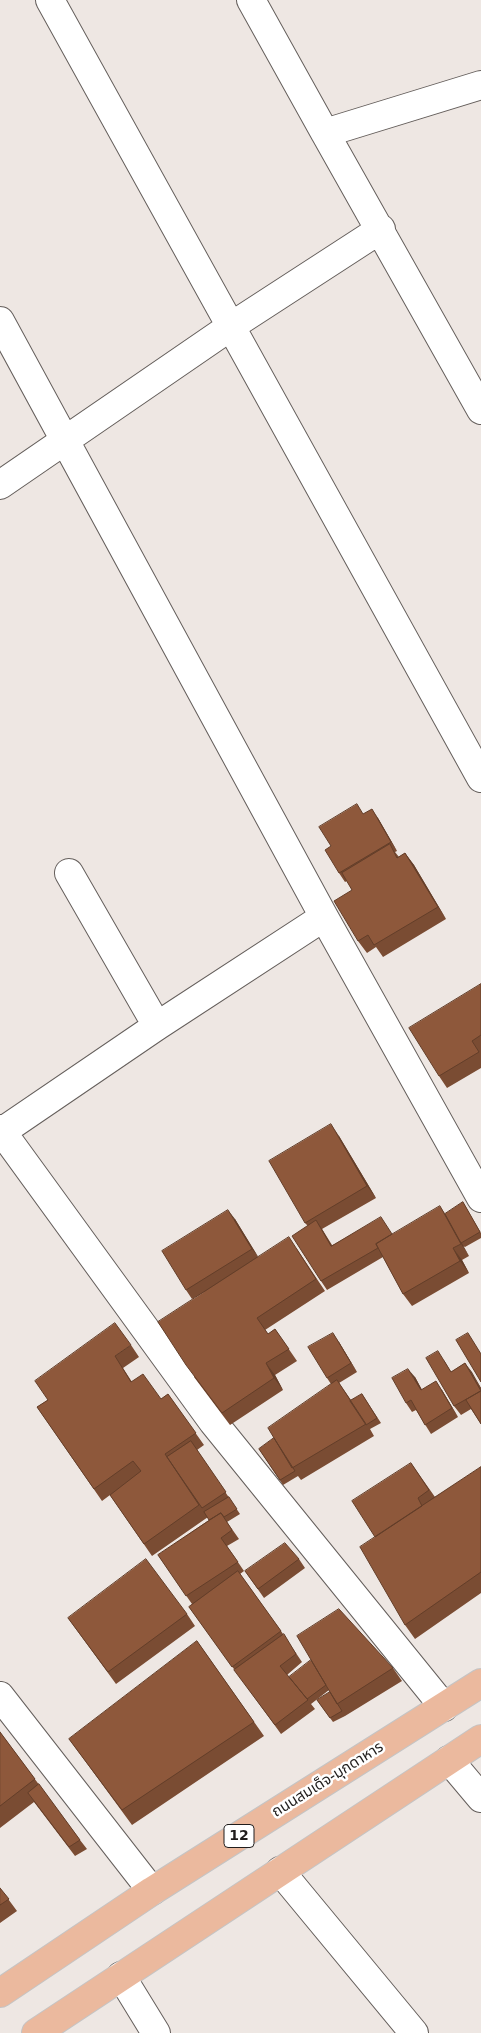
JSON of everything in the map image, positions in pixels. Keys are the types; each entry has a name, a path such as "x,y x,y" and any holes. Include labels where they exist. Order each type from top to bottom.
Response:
{"main road":[{"name":"ถนนสมเด็จ-มุกดาหาร","path":"0,1993 152,1891 481,1683"},
{"path":"36,2033 481,1739"}],"street":[{"path":"50,0 481,778"},
{"path":"251,0 481,410"},
{"path":"326,133 481,85"},
{"path":"0,485 230,327 381,229"},
{"path":"0,321 324,917 481,1198"},
{"path":"69,873 157,1026"},
{"path":"324,917 1,1131 213,1422 444,1707"},
{"path":"0,1696 152,1891"},
{"path":"449,1760 481,1798"},
{"path":"280,1871 414,2033"},
{"path":"121,1976 156,2033"}],"building":[{"path":"357,804 363,814 372,809 391,842 339,873 325,850 331,846 319,827"},
{"path":"390,844 397,858 405,853 438,907 374,945 368,935 358,941 334,901 352,890 342,873"},
{"path":"481,984 481,1035 472,1041 479,1052 439,1076 409,1028"},
{"path":"331,1124 367,1186 305,1223 269,1161"},
{"path":"463,1202 480,1232 461,1243 445,1214"},
{"path":"440,1206 461,1244 453,1248 460,1261 403,1294 376,1244"},
{"path":"228,1210 252,1249 186,1290 162,1251"},
{"path":"381,1217 392,1234 376,1244 378,1248 321,1281 292,1236 316,1220 331,1246"},
{"path":"289,1237 316,1279 257,1318 268,1334 275,1329 289,1349 266,1363 274,1378 222,1413 186,1365 158,1322"},
{"path":"115,1323 131,1345 115,1356 131,1382 143,1374 161,1399 168,1394 196,1433 165,1454 199,1505 144,1544 110,1495 141,1471 133,1461 94,1489 37,1407 48,1400 35,1381"},
{"path":"333,1333 351,1363 327,1378 308,1347"},
{"path":"468,1333 481,1354 481,1382 456,1340"},
{"path":"438,1351 451,1372 465,1363 481,1391 454,1406 426,1358"},
{"path":"408,1369 421,1390 436,1381 452,1408 425,1425 411,1400 406,1403 392,1378"},
{"path":"337,1380 366,1424 292,1468 268,1428"},
{"path":"481,1391 481,1424 466,1400"},
{"path":"362,1394 377,1418 366,1425 350,1401"},
{"path":"274,1438 295,1471 280,1480 259,1449"},
{"path":"191,1441 226,1492 202,1508 167,1457"},
{"path":"411,1463 429,1490 418,1498 422,1506 375,1537 352,1501"},
{"path":"481,1467 481,1572 405,1625 360,1547"},
{"path":"229,1497 237,1509 224,1517 221,1513 209,1520 204,1512"},
{"path":"221,1513 232,1530 221,1538 238,1562 186,1596 158,1555"},
{"path":"285,1543 299,1559 258,1589 245,1571"},
{"path":"146,1559 187,1614 108,1672 68,1618"},
{"path":"238,1571 281,1631 232,1667 189,1607"},
{"path":"339,1609 393,1668 337,1704 297,1636"},
{"path":"284,1634 296,1654 280,1666 308,1700 275,1725 234,1670"},
{"path":"197,1641 254,1722 122,1810 69,1739"},
{"path":"311,1660 326,1685 307,1699 289,1677"},
{"path":"330,1692 342,1711 330,1718 317,1700"},
{"path":"0,1732 35,1779 0,1806"},
{"path":"39,1784 80,1840 69,1847 28,1793"},
{"path":"0,1888 9,1899 0,1905"}]}
